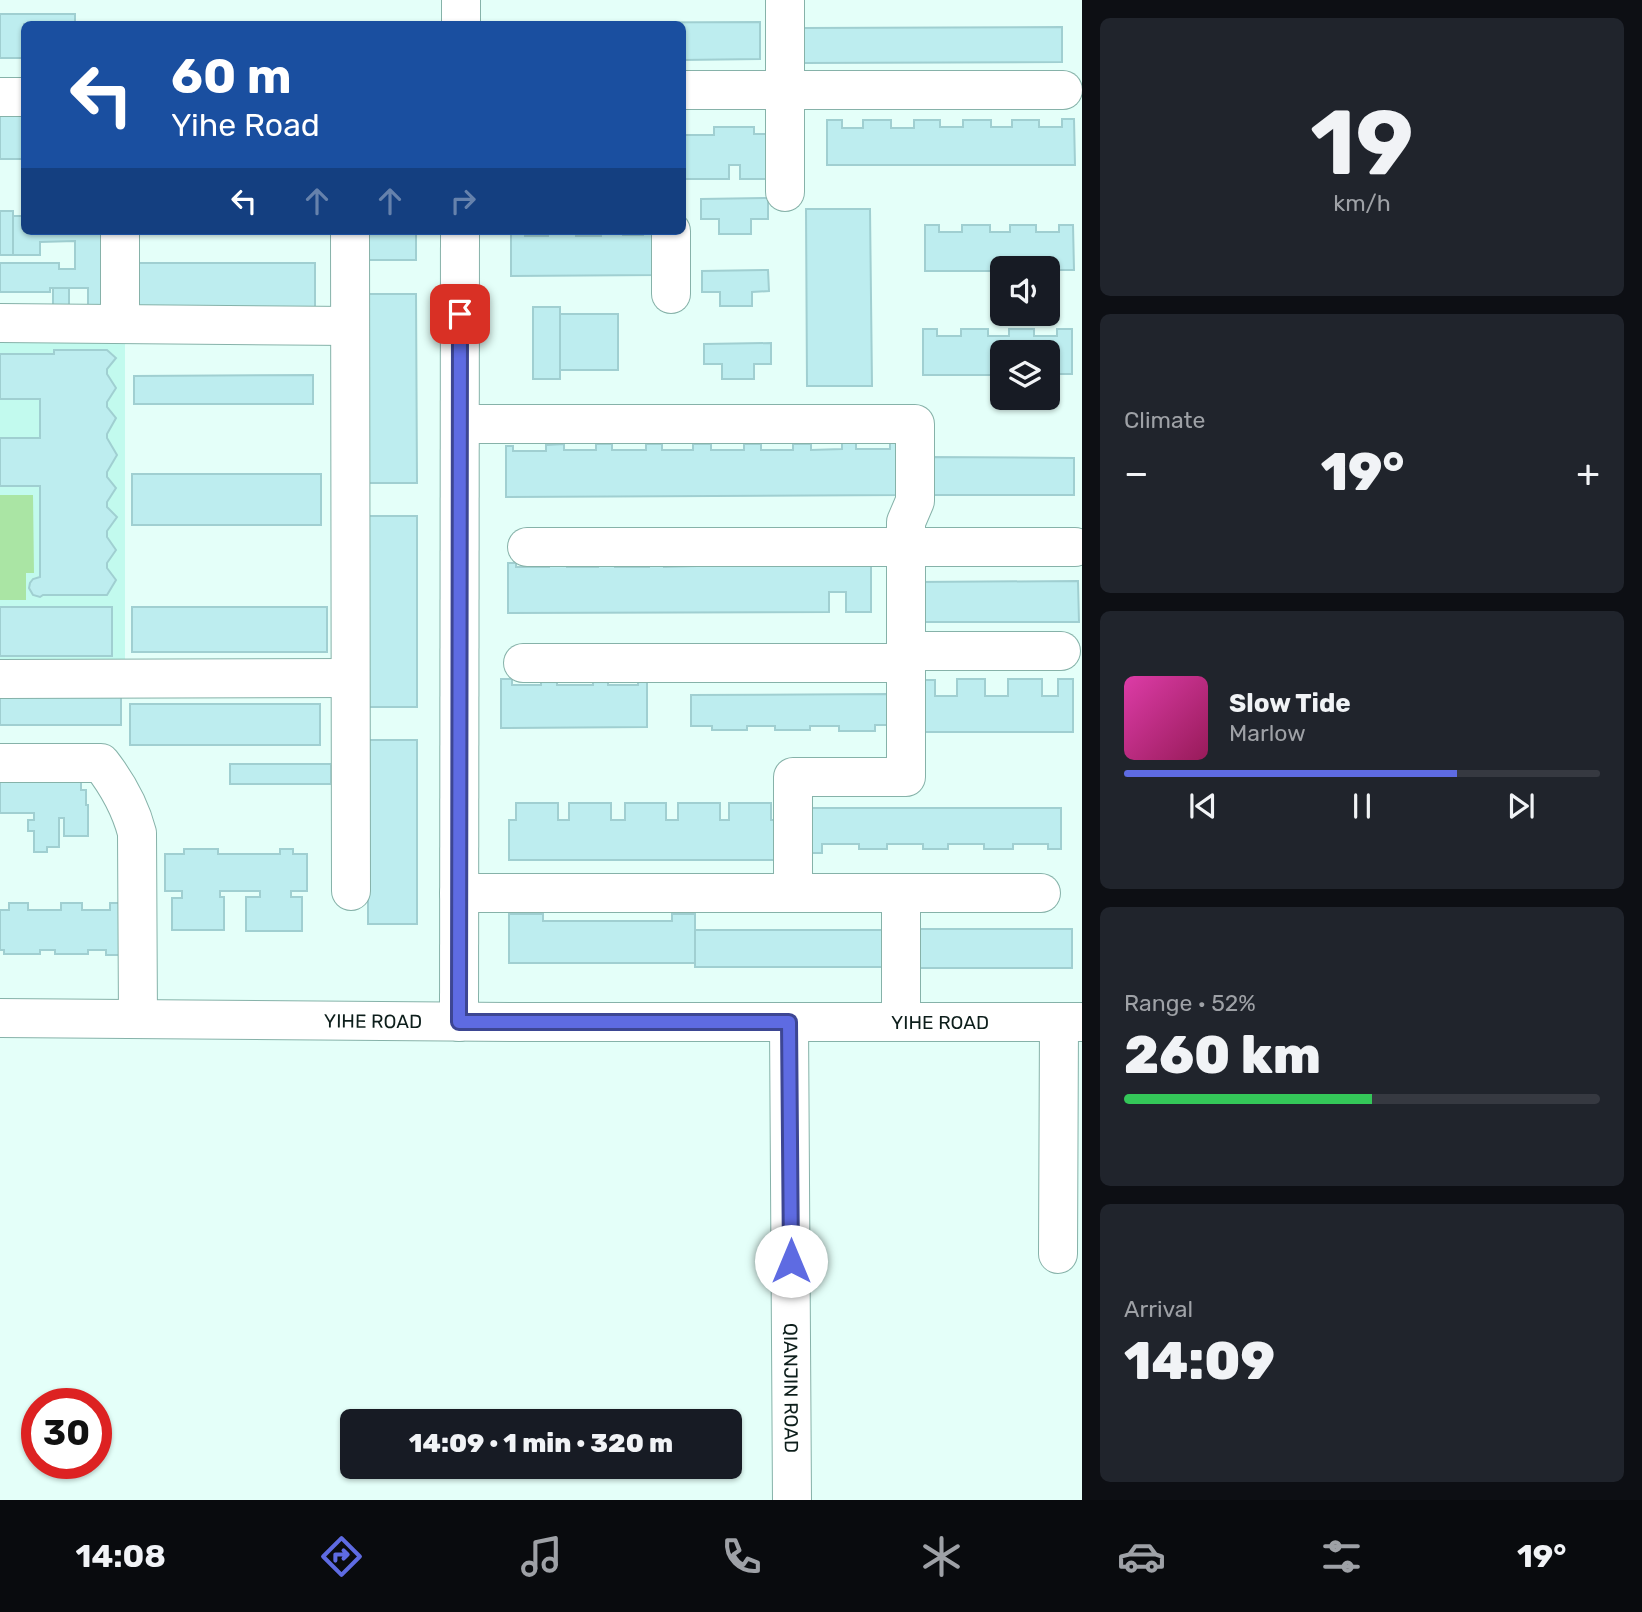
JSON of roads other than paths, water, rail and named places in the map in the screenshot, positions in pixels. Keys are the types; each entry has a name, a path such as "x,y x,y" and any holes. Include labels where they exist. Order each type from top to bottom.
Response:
{"street":[{"path":"461,0 461,21"},
{"path":"785,0 785,192"},
{"path":"686,90 1063,90"},
{"path":"0,97 21,97"},
{"path":"120,235 120,324"},
{"path":"350,235 351,891"},
{"path":"459,1022 460,235"},
{"path":"671,235 671,294"},
{"path":"0,323 350,326"},
{"path":"460,424 915,424 915,501 906,522 906,777 793,777 793,893"},
{"path":"527,547 1074,547"},
{"path":"523,663 1061,652"},
{"path":"0,679 350,678"},
{"path":"0,763 101,763 116,782 138,833 138,1019"},
{"path":"459,893 1041,893"},
{"path":"901,893 901,1022"},
{"name":"YIHE ROAD","path":"0,1018 459,1022 1071,1022"},
{"name":"QIANJIN ROAD","path":"789,1022 792,1500"},
{"path":"1058,1254 1071,1022"}]}
